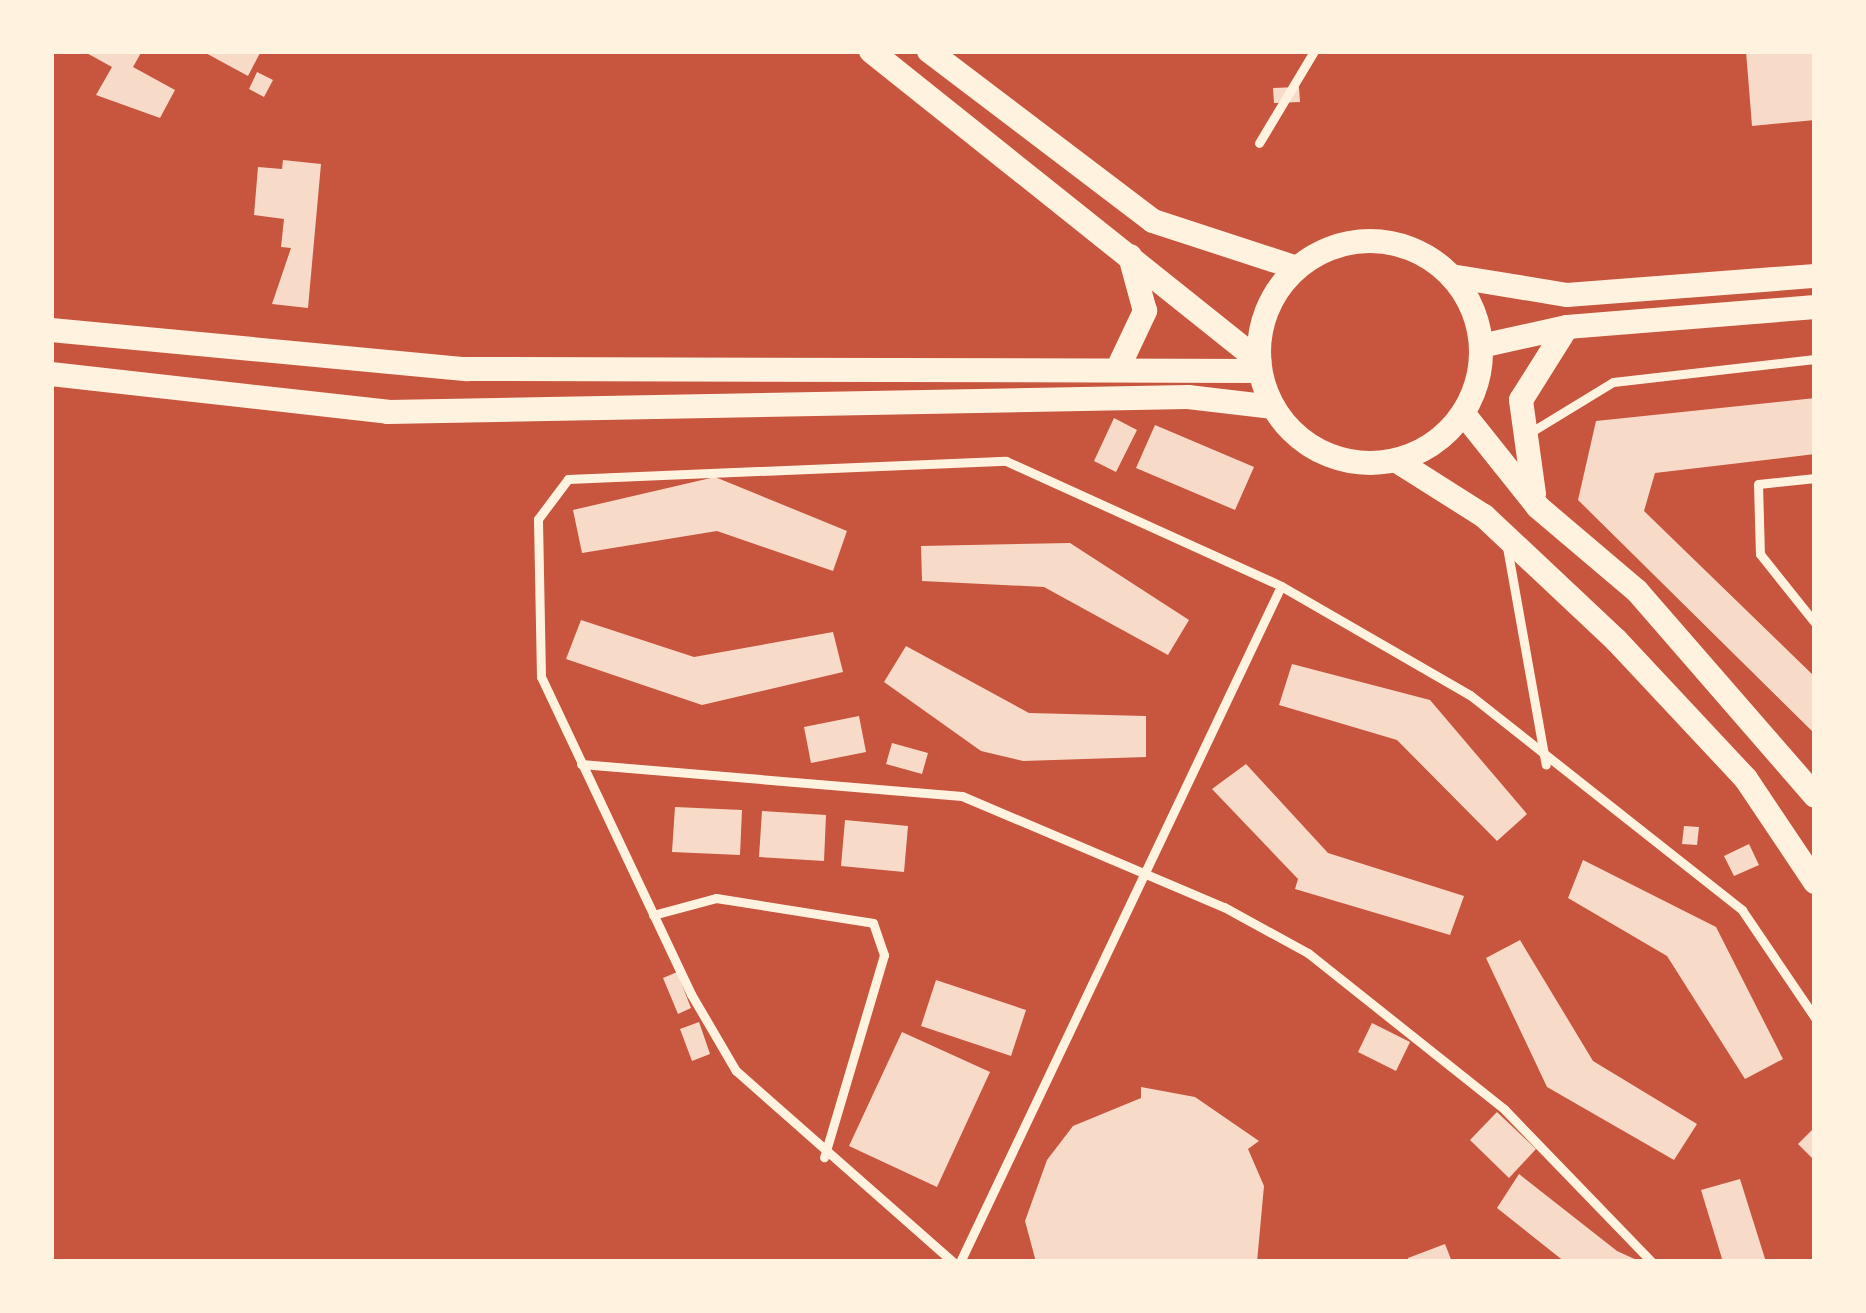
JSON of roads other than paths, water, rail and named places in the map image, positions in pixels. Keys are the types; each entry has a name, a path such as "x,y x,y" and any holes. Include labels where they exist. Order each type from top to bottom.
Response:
{"main road":[{"path":"871,51 1129,254 1260,366"},
{"path":"929,51 1153,221 1297,268"},
{"path":"1815,276 1568,295 1451,276 1376,241 1297,268 1271,301 1260,366 1273,407 1326,455 1397,461 1505,536 1746,779 1815,882"},
{"path":"1120,364 1145,311 1129,254"},
{"path":"1397,461 1463,413 1481,346 1451,276"},
{"path":"1481,346 1567,327 1815,307"},
{"path":"1538,507 1520,443 1526,387 1567,327"},
{"path":"51,331 467,369 1260,366"},
{"path":"51,374 388,412 1169,397 1273,407"},
{"path":"1463,413 1538,507 1637,591 1815,796"}],"lane":[{"path":"1259,143 1314,51"},
{"path":"1520,443 1560,406 1613,382 1815,358"},
{"path":"1281,586 957,1262 824,1157 721,1050 542,677 538,519 550,491 585,473 1006,460 1281,586 1432,670 1546,765 1742,910 1815,1018"},
{"path":"1815,478 1758,484 1760,554 1815,623"},
{"path":"1505,536 1546,765"},
{"path":"581,764 962,796 1147,872 1308,953 1377,1005 1504,1109 1652,1262"},
{"path":"653,914 716,898 873,923 884,956 824,1157"}]}
